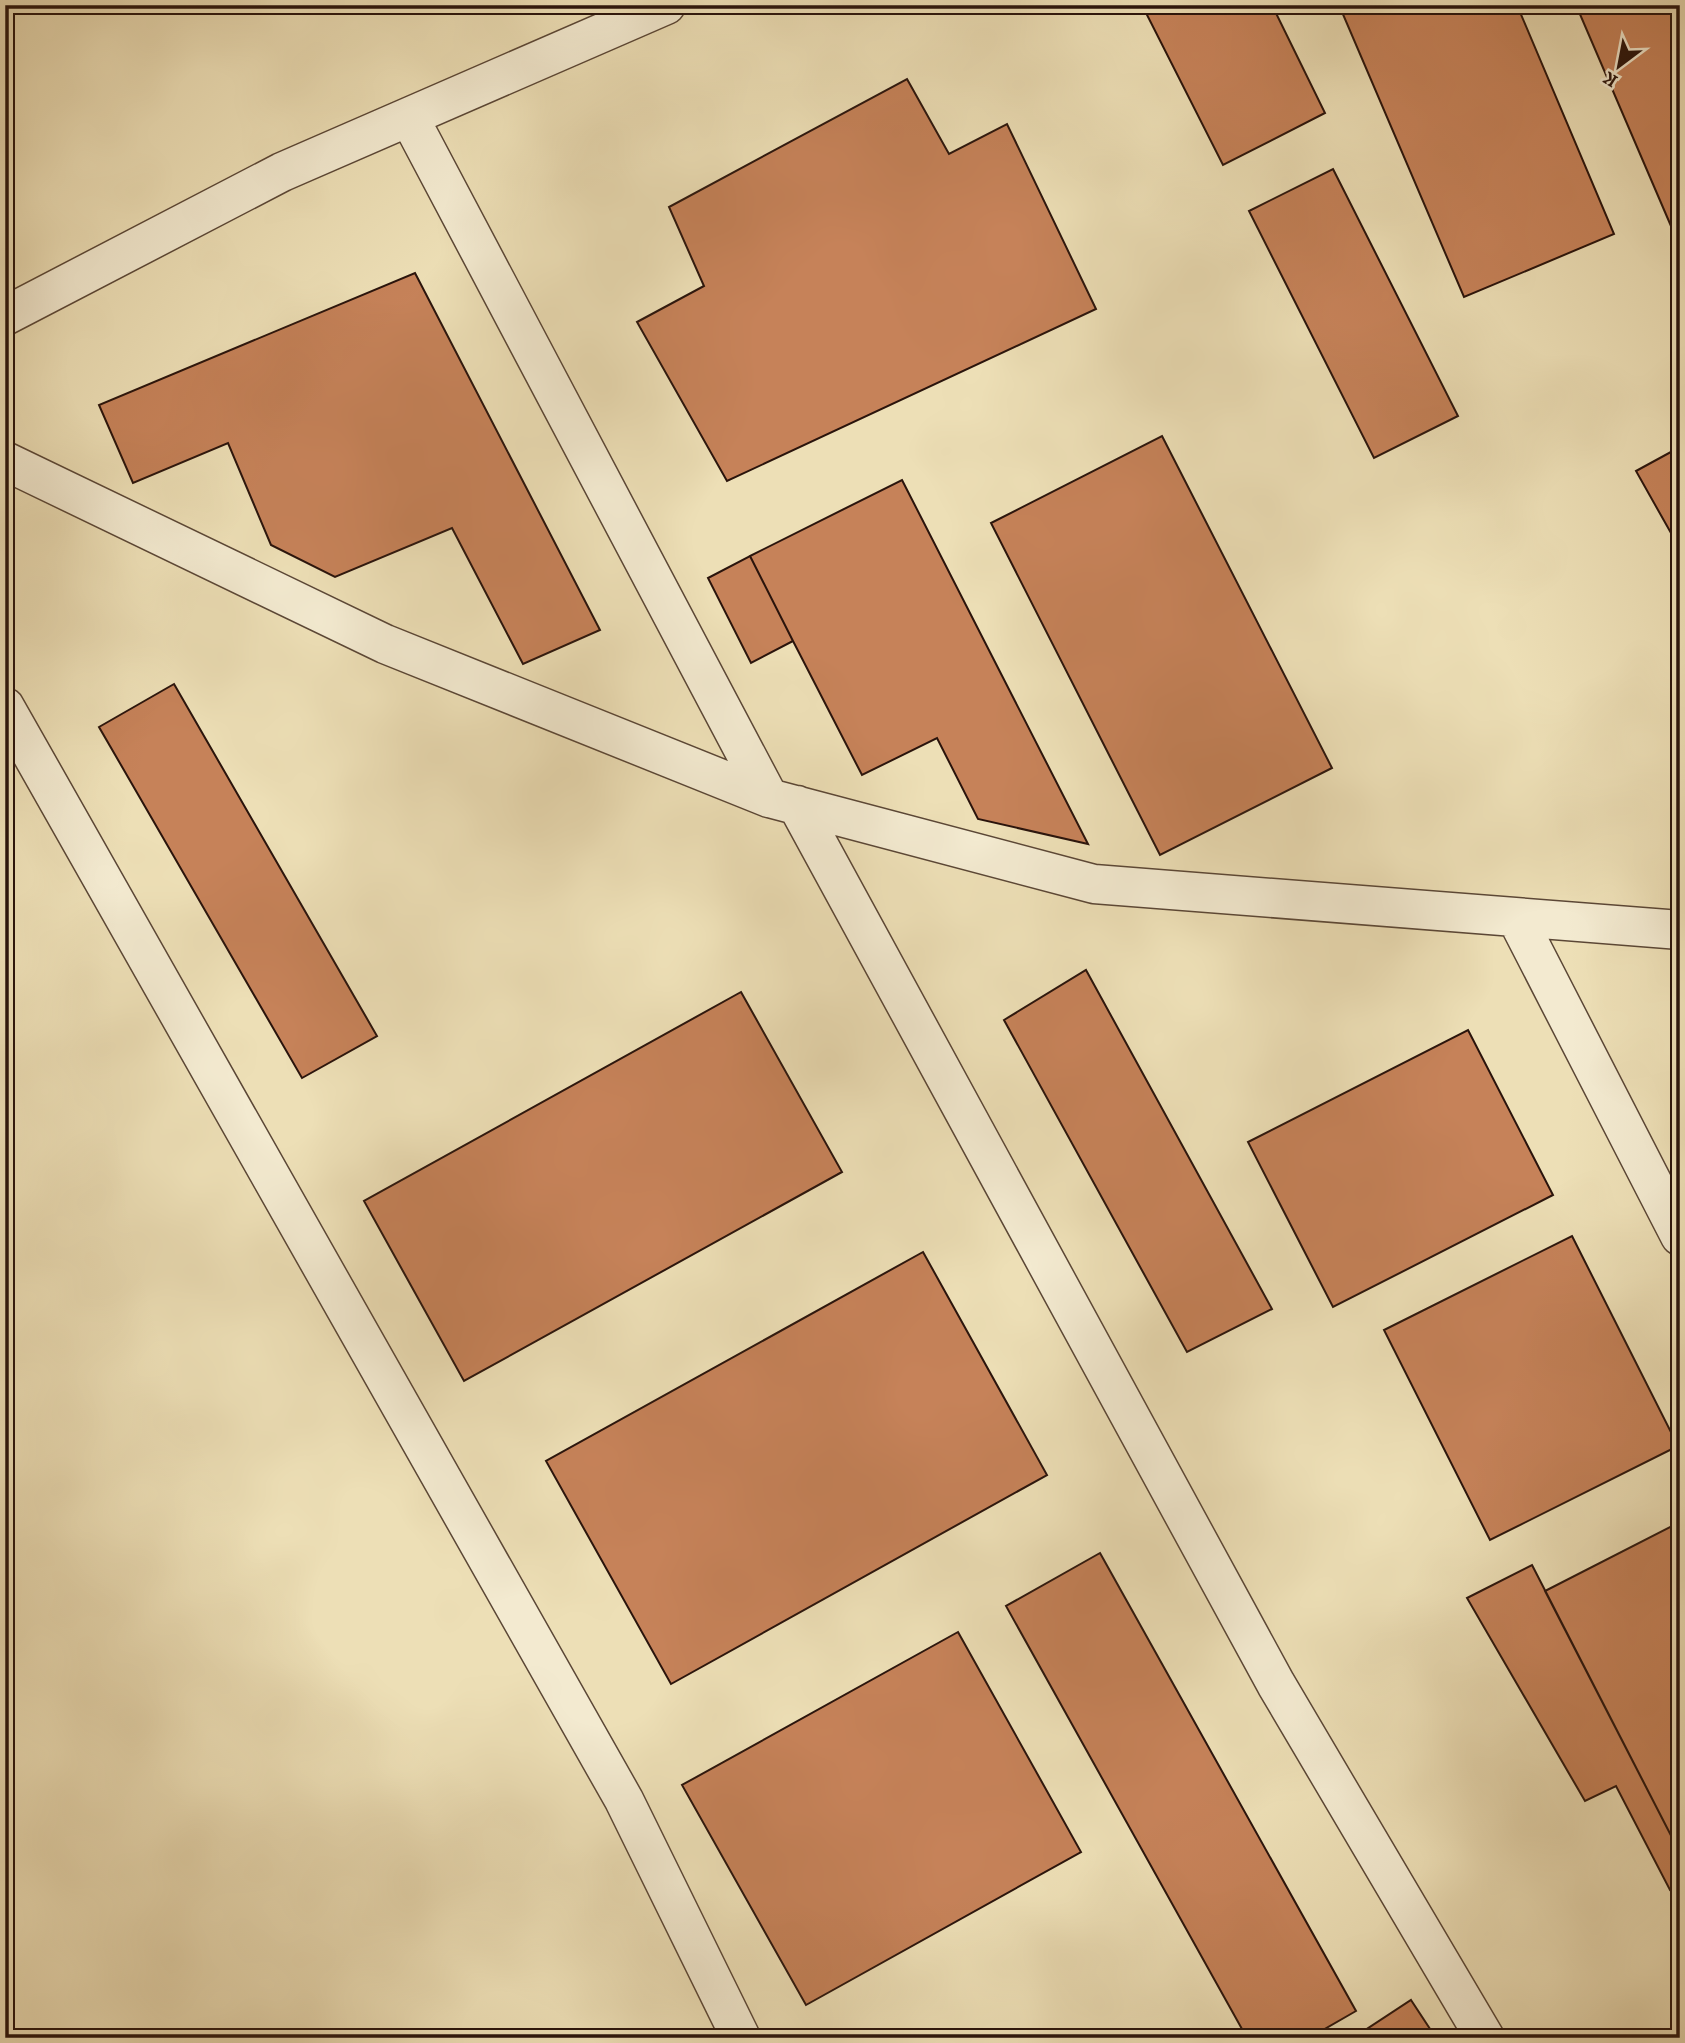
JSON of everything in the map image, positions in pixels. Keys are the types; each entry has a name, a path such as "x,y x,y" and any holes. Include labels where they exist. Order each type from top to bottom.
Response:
{"street":[{"path":"5,316 282,173 666,5"},
{"path":"409,117 783,801 1276,1684 1485,2038"},
{"path":"5,461 385,643 783,801 1094,884 1680,930"},
{"path":"5,707 624,1800 741,2038"},
{"path":"1516,917 1680,1236"}],"building":[{"path":"1142,5 1272,5 1325,113 1223,165"},
{"path":"1339,5 1517,5 1614,234 1464,297"},
{"path":"1576,5 1680,5 1680,247"},
{"path":"907,79 949,154 1007,124 1096,309 727,481 637,322 704,286 669,207"},
{"path":"1333,169 1458,416 1374,458 1249,211"},
{"path":"415,273 600,630 523,664 452,528 335,577 271,545 228,443 133,483 99,405"},
{"path":"1162,436 1332,768 1160,855 991,523"},
{"path":"1680,447 1680,549 1636,471"},
{"path":"902,480 1088,844 978,819 937,738 862,775 793,641 750,556"},
{"path":"750,556 793,641 751,663 708,578"},
{"path":"174,684 377,1036 302,1078 99,727"},
{"path":"1086,970 1272,1309 1187,1352 1004,1020"},
{"path":"741,992 842,1172 464,1381 364,1201"},
{"path":"1468,1030 1553,1195 1333,1307 1248,1142"},
{"path":"1572,1236 1678,1446 1490,1540 1384,1330"},
{"path":"923,1252 1047,1475 671,1684 546,1461"},
{"path":"1680,1522 1680,1853 1545,1591"},
{"path":"1100,1553 1356,2011 1309,2038 1247,2038 1006,1606"},
{"path":"1532,1565 1680,1853 1680,1885 1670,1890 1616,1786 1585,1801 1467,1598"},
{"path":"958,1632 1081,1852 806,2005 682,1785"},
{"path":"1411,2000 1436,2038 1353,2038"}]}
